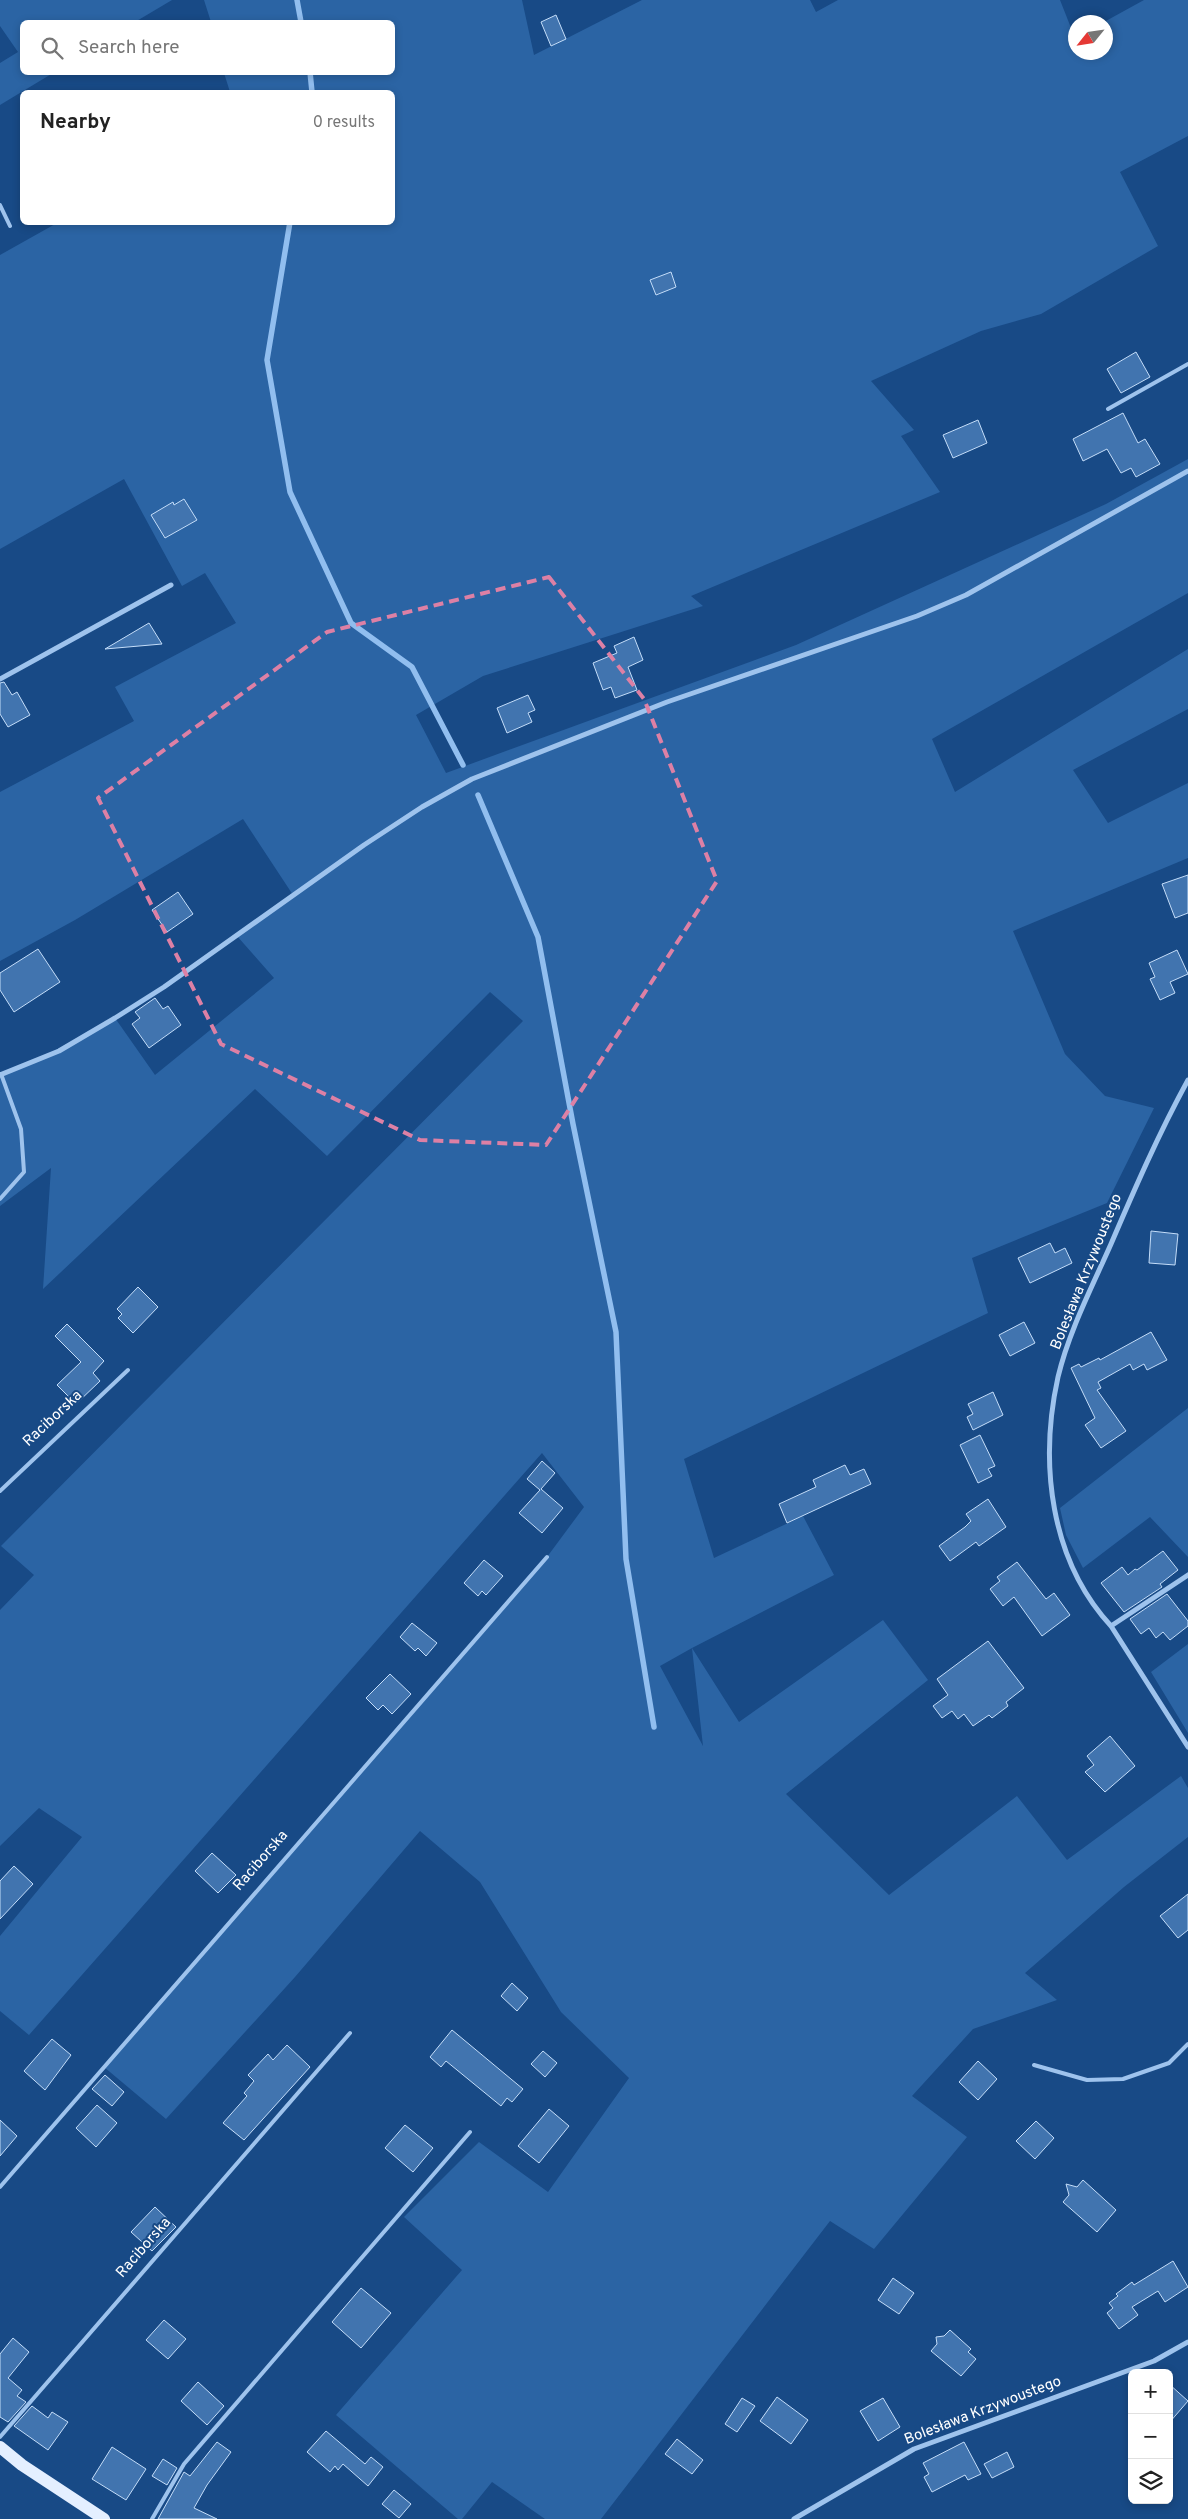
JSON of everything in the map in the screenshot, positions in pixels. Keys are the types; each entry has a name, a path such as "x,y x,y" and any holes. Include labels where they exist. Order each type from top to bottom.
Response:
{"main road":[{"path":"0,2448 22,2465 104,2519"}],"street":[{"path":"1,1075 58,1050 164,988 364,845 422,807 472,779 666,702 918,616 966,595 1188,472"},
{"path":"0,679 171,585"},
{"name":"Bolesława Krzywoustego","path":"1188,1080 1154,1144 1074,1327 1058,1378 1049,1450 1049,1486 1057,1526 1072,1567 1100,1614 1111,1626 1188,1747"},
{"path":"1111,1626 1188,1576"},
{"name":"Bolesława Krzywoustego","path":"794,2519 914,2449 1154,2361 1188,2342"}],"lane":[{"path":"0,205 10,226"},
{"path":"1108,409 1188,364"},
{"path":"0,1199 24,1172 21,1128 1,1075"},
{"name":"Raciborska","path":"0,1491 128,1370"},
{"name":"Raciborska","path":"0,2187 548,1557"},
{"name":"Raciborska","path":"0,2438 350,2034"},
{"path":"1034,2065 1087,2080 1123,2079 1169,2063 1188,2044"},
{"path":"152,2519 184,2464 470,2132"}],"highlighted area":[{"path":"549,577 644,699 717,881 546,1145 420,1140 221,1044 98,798 327,632"}],"shaded area":[{"path":"0,0 172,0 138,20 20,20 20,75 50,75 25,90 20,90 20,93 0,105 0,63 18,52 0,26"},
{"path":"204,0 522,0 534,55 642,0 810,0 816,12 838,0 1060,0 1068,20 1068,60 1113,60 1113,17 1144,0 1188,0 1188,136 1120,172 1158,246 1041,314 981,331 871,381 914,430 901,436 940,492 691,596 703,606 483,676 416,715 446,773 796,645 1106,504 1188,459 1188,593 932,739 955,792 1188,649 1188,709 1073,770 1108,823 1188,783 1188,858 1013,931 1065,1054 1105,1096 1154,1108 1107,1203 972,1258 988,1313 684,1459 714,1558 803,1516 834,1575 692,1648 739,1722 883,1620 928,1680 786,1794 889,1895 1017,1796 1067,1860 1181,1776 1188,1788 1188,1837 1124,1887 1025,1973 1057,2000 973,2029 912,2096 967,2137 874,2249 830,2221 601,2519 545,2519 492,2482 462,2519 458,2519 336,2415 462,2270 404,2217 479,2142 548,2192 629,2078 561,2012 480,1882 420,1831 295,1977 166,2119 104,2067 547,1557 584,1507 542,1453 29,2035 0,2011 0,1936 82,1837 39,1808 0,1846 0,1610 34,1575 1,1546 523,1021 490,992 327,1156 255,1089 43,1289 51,1168 0,1206 0,1075 41,1058 115,1018 155,1075 274,978 237,936 293,895 243,819 75,920 0,961 0,792 134,721 115,687 236,623 205,573 182,586 124,479 0,549 0,255 53,225 395,225 395,90 229,90 225,75 395,75 395,20 210,20","holes":["692,1648 703,1746 660,1666"]},
{"path":"1188,1408 1188,1557 1150,1517 1083,1568 1066,1535 1060,1508"},
{"path":"1188,1644 1188,1733 1151,1672"}],"building":[{"path":"556,15 566,39 551,46 541,22"},
{"path":"671,272 676,287 656,295 650,280"},
{"path":"1136,352 1150,377 1121,393 1107,369"},
{"path":"1123,413 1138,443 1145,439 1160,464 1136,477 1131,468 1121,473 1107,449 1083,461 1073,439"},
{"path":"978,420 987,443 953,458 943,435"},
{"path":"184,499 197,520 165,538 151,515 173,502 174,505"},
{"path":"149,623 162,644 105,649"},
{"path":"634,637 643,660 628,667 637,690 615,698 611,687 603,690 593,663 617,653 614,646"},
{"path":"4,682 12,695 17,692 30,715 8,727 0,714 0,683"},
{"path":"528,695 535,710 528,713 532,722 507,733 497,708"},
{"path":"1188,875 1188,913 1175,918 1162,884"},
{"path":"178,892 193,914 167,932 152,910"},
{"path":"38,949 60,982 14,1012 0,990 0,973"},
{"path":"1177,950 1188,974 1170,982 1175,993 1160,1000 1150,979 1155,977 1149,963"},
{"path":"155,998 163,1009 168,1006 181,1025 149,1048 132,1024 140,1018 135,1012"},
{"path":"1151,1231 1178,1234 1175,1265 1149,1263"},
{"path":"1050,1243 1055,1253 1065,1248 1072,1263 1030,1283 1018,1258"},
{"path":"138,1287 158,1307 133,1333 118,1318 122,1314 117,1309"},
{"path":"1024,1322 1035,1343 1010,1356 999,1335"},
{"path":"67,1324 104,1361 93,1373 100,1381 76,1404 57,1385 81,1362 55,1336"},
{"path":"1151,1332 1167,1360 1147,1370 1144,1364 1133,1370 1130,1364 1098,1382 1101,1388 1097,1390 1126,1431 1101,1448 1085,1425 1095,1418 1071,1368 1079,1364 1081,1367 1099,1358 1100,1360"},
{"path":"993,1392 1003,1415 973,1430 967,1417 973,1414 968,1404"},
{"path":"980,1435 995,1466 988,1469 992,1476 978,1483 960,1445"},
{"path":"542,1461 555,1473 541,1489 563,1508 542,1533 519,1513 540,1490 527,1479"},
{"path":"845,1465 850,1475 864,1469 871,1484 787,1523 779,1504 816,1487 813,1480"},
{"path":"988,1499 1006,1527 979,1546 976,1542 950,1561 939,1546 971,1521 966,1514"},
{"path":"1163,1551 1178,1570 1160,1584 1162,1587 1124,1612 1101,1583 1122,1567 1128,1575"},
{"path":"484,1560 503,1576 486,1595 482,1591 478,1596 464,1583"},
{"path":"1017,1562 1046,1599 1054,1593 1070,1615 1042,1636 1014,1597 1003,1606 990,1589 1000,1581 997,1577"},
{"path":"1167,1594 1188,1621 1188,1626 1170,1640 1163,1632 1156,1638 1149,1628 1141,1634 1130,1619"},
{"path":"412,1623 437,1643 426,1656 418,1648 415,1651 400,1637"},
{"path":"988,1641 1024,1688 1006,1702 1008,1706 992,1718 989,1715 973,1726 964,1714 958,1719 952,1711 942,1718 933,1706 948,1695 937,1679"},
{"path":"390,1674 411,1694 392,1714 383,1705 378,1710 366,1698"},
{"path":"1110,1736 1135,1766 1105,1792 1085,1772 1094,1765 1087,1756"},
{"path":"212,1853 236,1875 218,1893 195,1871"},
{"path":"14,1866 33,1884 0,1919 0,1881"},
{"path":"1188,1894 1188,1930 1178,1938 1160,1916"},
{"path":"512,1983 528,1998 517,2011 501,1996"},
{"path":"452,2030 523,2089 512,2102 507,2098 501,2106 446,2061 441,2067 430,2057"},
{"path":"52,2039 71,2055 45,2090 24,2071"},
{"path":"287,2045 310,2067 244,2140 223,2123 247,2096 244,2093 254,2081 248,2075 268,2054 273,2060"},
{"path":"543,2051 557,2063 545,2077 531,2064"},
{"path":"978,2061 997,2079 978,2100 959,2082"},
{"path":"105,2075 124,2092 112,2106 92,2089"},
{"path":"97,2105 117,2123 96,2147 76,2128"},
{"path":"549,2109 569,2126 539,2163 518,2146"},
{"path":"0,2120 17,2136 0,2156"},
{"path":"1036,2121 1054,2138 1035,2159 1016,2141"},
{"path":"405,2125 433,2148 413,2172 385,2148"},
{"path":"1083,2180 1116,2210 1097,2232 1063,2202 1069,2195 1066,2184 1077,2187"},
{"path":"155,2207 176,2227 152,2251 131,2232"},
{"path":"1173,2261 1188,2287 1165,2302 1158,2291 1132,2307 1138,2315 1119,2329 1107,2313 1113,2308 1109,2303 1118,2296 1116,2294 1132,2282 1134,2285"},
{"path":"893,2278 914,2293 899,2314 878,2300"},
{"path":"361,2288 391,2313 361,2348 332,2322"},
{"path":"164,2320 186,2339 168,2359 146,2340"},
{"path":"950,2330 971,2349 968,2352 976,2359 961,2376 931,2351 937,2344 936,2337 944,2336"},
{"path":"13,2338 29,2352 8,2378 22,2390 17,2396 26,2402 8,2422 0,2417 0,2354"},
{"path":"198,2382 224,2406 207,2425 181,2401"},
{"path":"1173,2388 1188,2401 1173,2418"},
{"path":"777,2397 808,2420 791,2444 760,2421"},
{"path":"742,2398 755,2406 737,2432 725,2424"},
{"path":"883,2398 900,2427 878,2441 860,2411"},
{"path":"32,2406 48,2418 52,2412 68,2422 48,2450 14,2426"},
{"path":"326,2431 365,2464 371,2457 383,2467 368,2486 343,2464 338,2470 335,2466 330,2472 307,2452"},
{"path":"677,2439 703,2460 692,2474 665,2454"},
{"path":"217,2442 231,2452 207,2485 194,2508 217,2519 158,2519 184,2472 190,2476"},
{"path":"964,2442 981,2474 968,2480 965,2475 932,2492 924,2477 929,2474 923,2463"},
{"path":"112,2447 146,2469 126,2500 92,2479"},
{"path":"1007,2452 1014,2467 992,2478 984,2464"},
{"path":"163,2459 177,2468 167,2485 152,2476"},
{"path":"394,2490 411,2504 399,2518 382,2504"}],"waterway":[{"path":"297,0 301,20"},
{"path":"310,75 312,90"},
{"path":"290,225 267,360 290,492 351,623 412,667 463,765"},
{"path":"478,795 538,937 573,1124 616,1332 626,1559 654,1727"}]}
